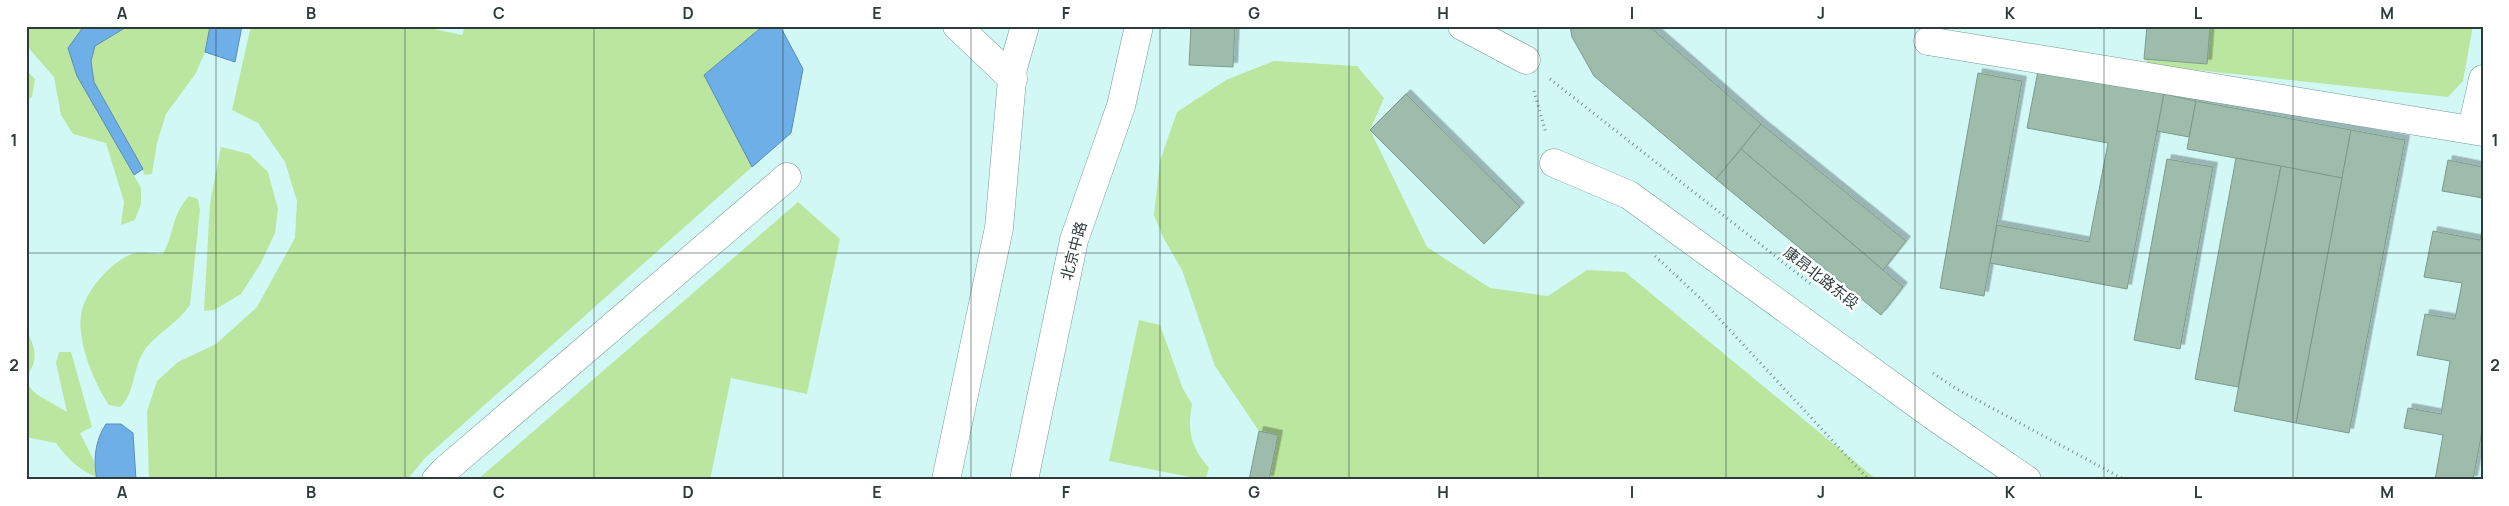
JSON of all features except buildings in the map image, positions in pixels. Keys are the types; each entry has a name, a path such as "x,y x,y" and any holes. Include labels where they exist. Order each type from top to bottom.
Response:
{"street":[{"path":"957,26 1013,79"},
{"path":"946,480 999,228 1013,68 1025,26"},
{"name":"北京中路","path":"1024,480 1074,240 1121,106 1139,26"},
{"path":"1462,26 1526,60"},
{"path":"1928,41 2477,130 2483,79"},
{"path":"1554,163 1629,195 1936,417 2027,480"},
{"path":"436,480 444,471 787,177"}],"path":[{"path":"1526,60 1554,163"},
{"name":"康昂北路东段","path":"1526,60 1820,291"},
{"path":"1649,250 1700,298 1869,480"},
{"path":"1931,371 1955,388 2125,480"}],"green space":[{"path":"26,26 84,26 68,48 77,76 141,188 141,204 135,220 121,225 124,202 106,143 73,134 61,115 54,77 26,45"},
{"path":"128,26 210,26 205,52 196,73 166,114 157,143 152,174 145,175 94,82 91,61 95,46"},
{"path":"251,26 420,26 462,35 465,26 763,26 704,75 752,167 425,458 407,480 149,480 147,411 157,381 178,362 216,344 257,307 295,238 297,201 285,162 258,123 232,110"},
{"path":"2210,26 2473,26 2463,81 2448,97 2150,65 2144,59 2207,64"},
{"path":"1274,61 1357,66 1384,98 1370,130 1427,247 1490,288 1548,296 1587,270 1625,272 1877,480 1269,480 1277,435 1259,431 1215,366 1182,270 1163,237 1154,215 1160,161 1177,112 1226,80"},
{"path":"26,70 35,79 32,97 26,101"},
{"path":"221,147 249,154 268,172 278,209 275,233 261,263 241,294 214,310 204,311 210,203"},
{"path":"189,196 198,199 200,210 190,305 180,317 146,348 138,363 132,387 125,401 120,407 109,405 97,384 83,344 81,318 83,307 99,279 122,259 136,253 163,254 179,210"},
{"path":"798,202 840,239 807,394 731,378 710,480 477,480"},
{"path":"1139,320 1160,325 1183,389 1192,404 1190,431 1194,446 1209,468 1205,480 1109,461"},
{"path":"26,329 35,356 27,384 36,394 67,412 56,363 59,352 71,352 92,427 80,433 94,461 96,477 74,463 56,443 26,437"}],"water":[{"path":"84,26 128,26 95,46 91,61 94,82 143,169 134,175 77,76 68,48"},
{"path":"210,26 242,26 235,62 205,52"},
{"path":"763,26 780,26 803,69 791,133 752,167 704,75"},
{"path":"106,424 121,424 133,433 136,480 97,480 95,465 97,444"}]}
